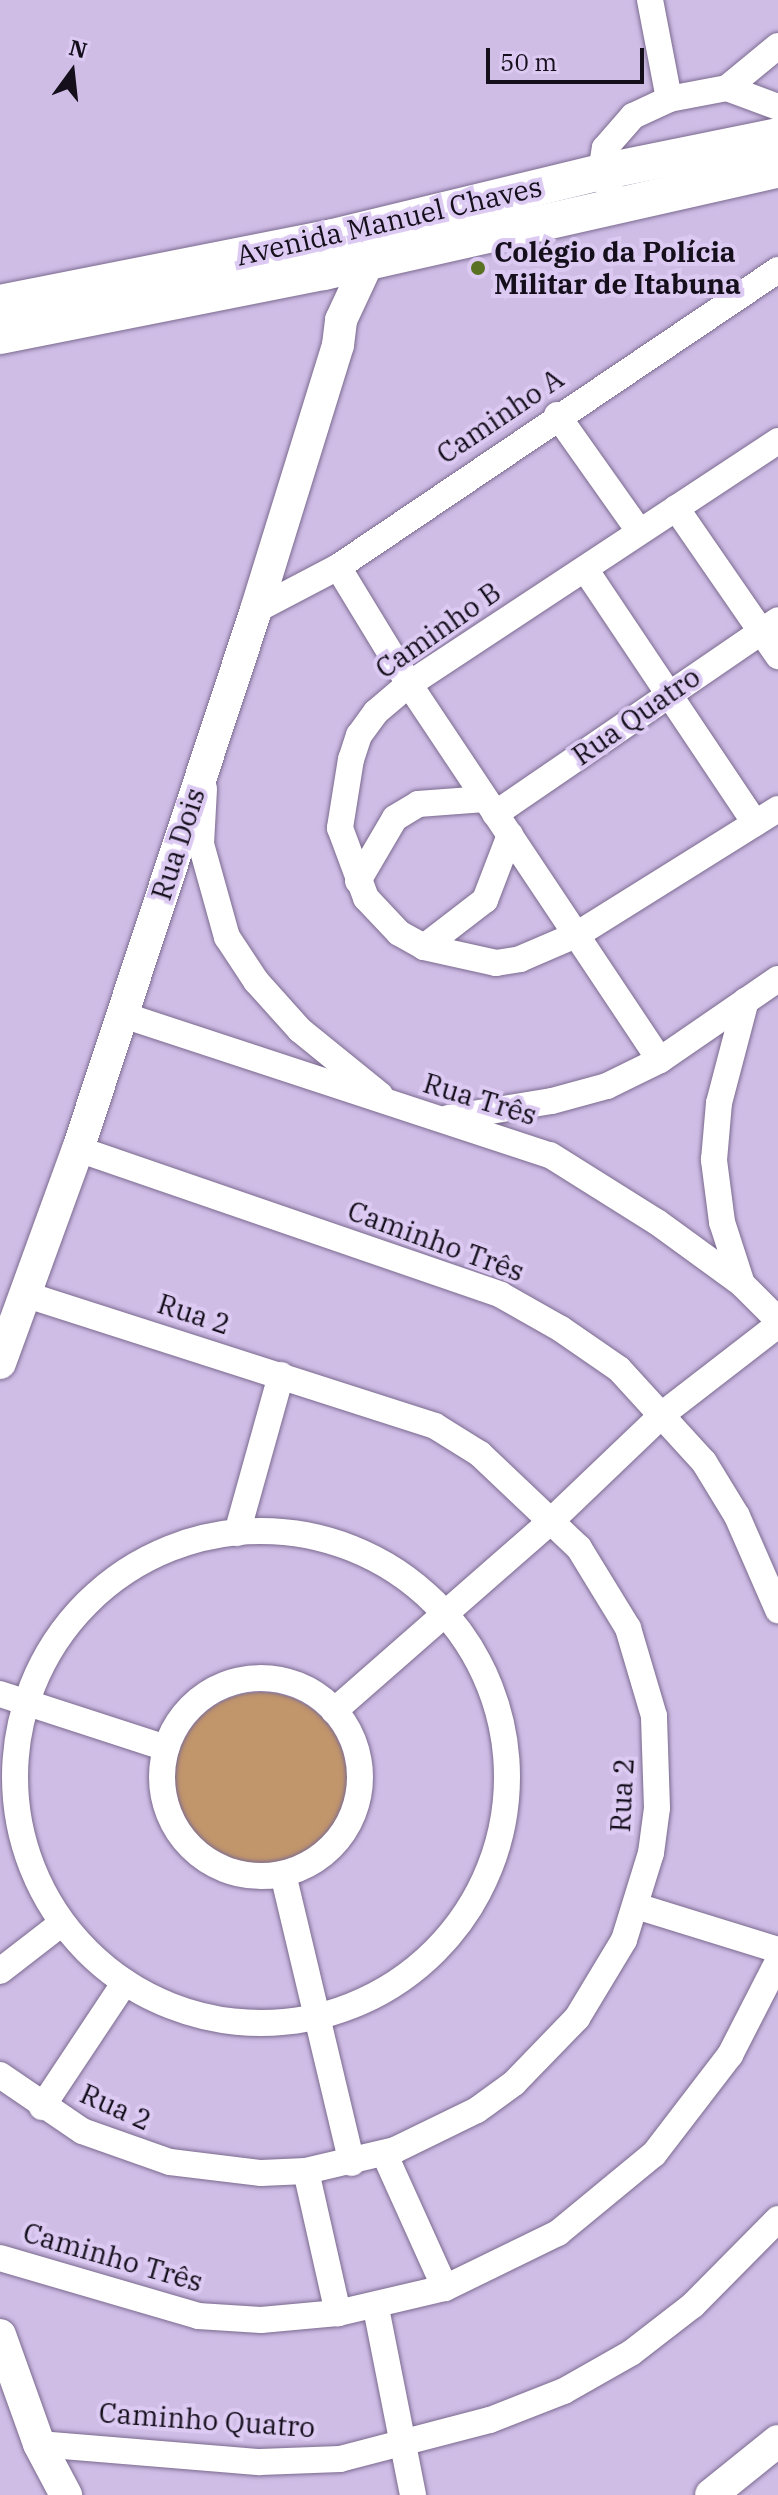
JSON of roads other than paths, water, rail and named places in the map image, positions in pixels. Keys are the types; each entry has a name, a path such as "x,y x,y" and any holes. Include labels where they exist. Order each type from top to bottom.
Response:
{"main road":[{"name":"Avenida Manuel Chaves","path":"0,303 333,237 601,172 778,136"},
{"name":"Avenida Manuel Chaves","path":"0,336 324,272 778,170"}],"street":[{"path":"650,0 669,99"},
{"path":"618,207 601,172 605,148 619,128 669,99 727,88 778,46"},
{"path":"727,88 778,107"},
{"path":"333,237 324,272 341,320"},
{"name":"Rua Dois","path":"0,1363 78,1149 256,610 341,320 368,262"},
{"name":"Caminho A","path":"256,610 338,567 557,415 778,270"},
{"path":"557,415 639,531"},
{"name":"Caminho B","path":"778,441 409,684 359,735 345,780 340,828 358,881 379,914 424,947 496,963 520,959 578,934 778,809"},
{"path":"676,508 769,626 778,656"},
{"path":"338,567 409,684 660,1060"},
{"path":"585,569 755,823"},
{"name":"Rua Quatro","path":"497,816 666,694 769,626"},
{"path":"206,760 201,844 227,937 256,981 300,1030 392,1105"},
{"path":"358,881 395,818 418,804 497,816"},
{"path":"424,947 485,900 497,816"},
{"path":"441,1119 552,1101 607,1086 660,1060 778,979"},
{"path":"742,1284 722,1222 714,1160 723,1081 746,1000"},
{"name":"Rua Três","path":"123,1015 550,1155 611,1190 742,1284 778,1323"},
{"name":"Caminho Três","path":"78,1149 501,1295 619,1369 664,1413 737,1516 778,1610"},
{"name":"Rua 2","path":"0,2075 42,2107 125,2149 170,2162 215,2171 306,2171 352,2163 384,2153 477,2110 548,2052 603,1980 636,1906 657,1808 658,1762 647,1686 628,1628 579,1548 480,1454 435,1426 24,1294"},
{"path":"334,1711 550,1522 664,1413 778,1323"},
{"path":"237,1533 281,1375"},
{"path":"237,1533 294,1534 349,1549 400,1575 443,1613 476,1659 505,1739 507,1796 496,1852 457,1927 418,1967 370,1998 317,2017 261,2023 204,2017 125,1982 62,1923 33,1873 17,1817 12,1698 65,1627 106,1586 154,1555 237,1533"},
{"path":"240,1681 285,1682 334,1711 356,1751 355,1807 340,1838 324,1854 283,1874 227,1870 188,1845 165,1805 161,1782 166,1748 189,1708 240,1681"},
{"path":"12,1698 166,1748"},
{"path":"283,1874 352,2163"},
{"path":"636,1906 778,1950"},
{"path":"0,1971 62,1923"},
{"name":"Caminho Três","path":"0,2258 198,2316 261,2320 338,2313 376,2308 445,2288 558,2233 654,2154 730,2055 778,1961"},
{"path":"42,2107 125,1982"},
{"path":"384,2153 445,2288"},
{"path":"306,2171 338,2313"},
{"name":"Caminho Quatro","path":"39,2444 260,2462 340,2459 404,2446 549,2397 631,2353 693,2305 778,2219"},
{"path":"376,2308 413,2495"},
{"path":"0,2335 39,2444 66,2495"},
{"path":"711,2495 778,2441"}],"place":[{"name":"Colégio da Polícia Militar de Itabuna","path":"478,268"}]}
